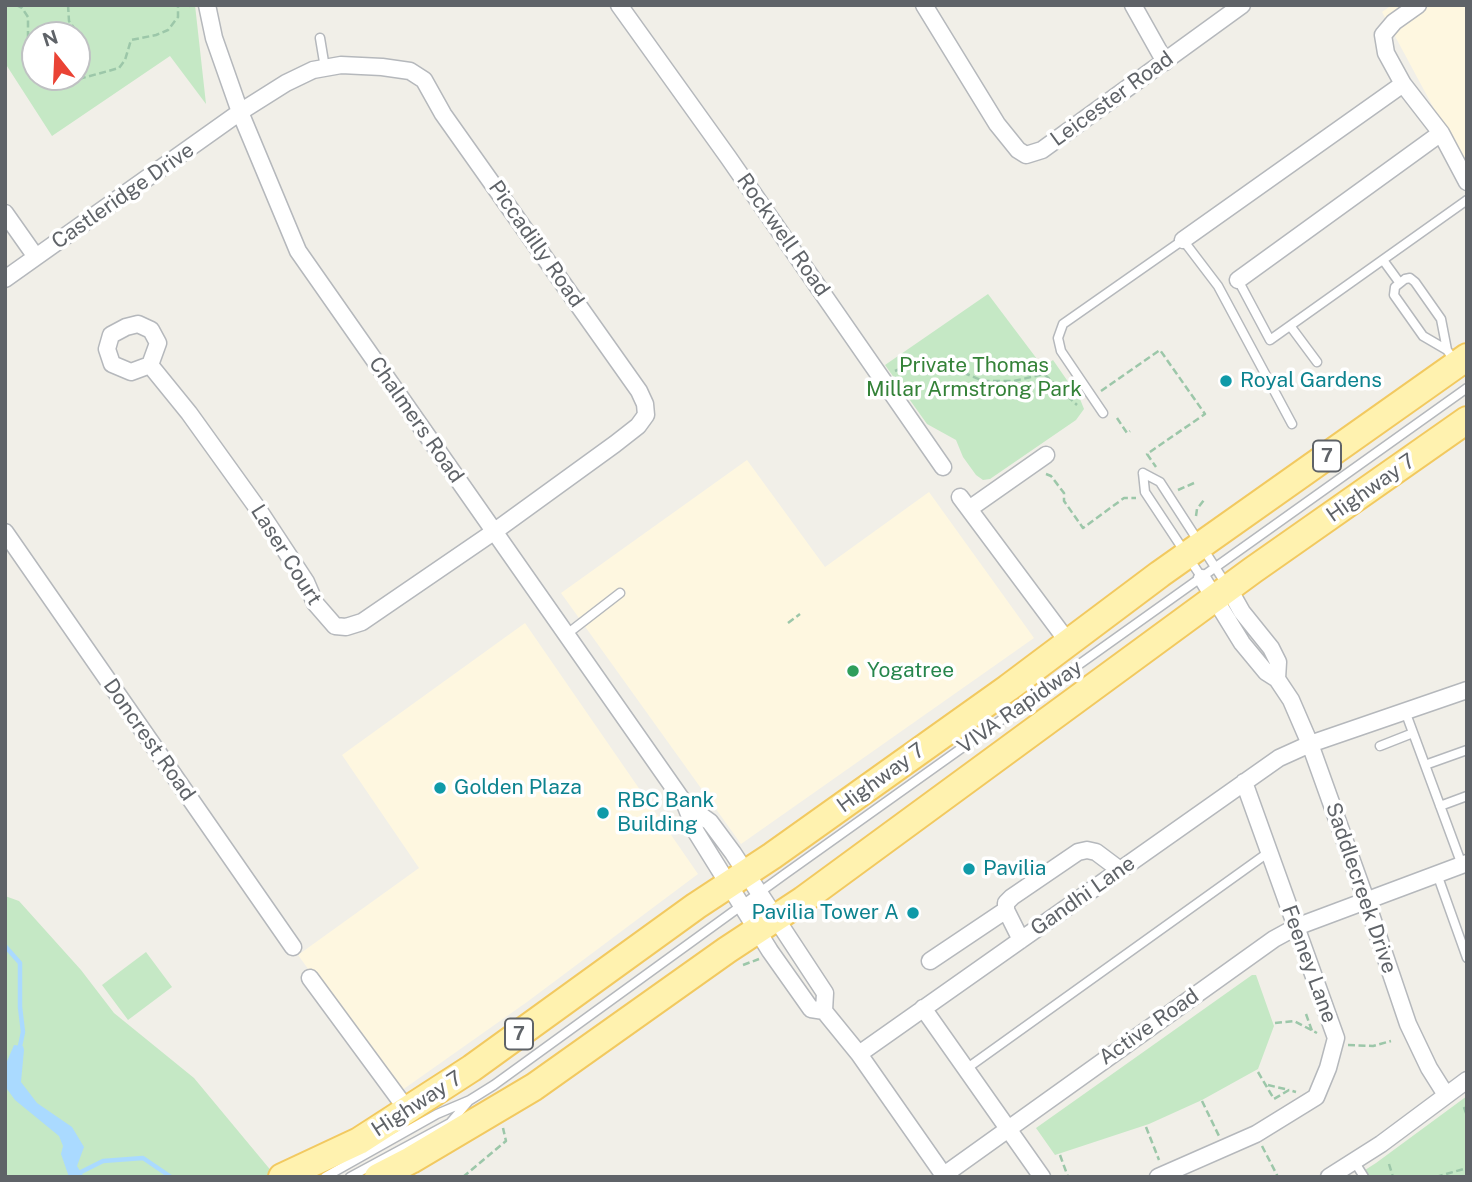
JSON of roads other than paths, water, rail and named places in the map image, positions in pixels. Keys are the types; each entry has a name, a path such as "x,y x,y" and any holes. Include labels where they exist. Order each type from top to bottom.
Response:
{"main road":[{"name":"Highway 7","path":"282,1177 359,1141 408,1111 743,889 794,840 1160,574 1196,542 1459,365"},
{"name":"Highway 7","path":"378,1177 534,1087 766,924 1215,584 1467,420"}],"street":[{"name":"Chalmers Road","path":"207,5 214,38 240,112 298,251 685,804 696,832 743,889 766,924"},
{"name":"Rockwell Road","path":"619,5 943,467"},
{"name":"Leicester Road","path":"924,5 997,124 1008,140 1026,155 1042,150 1242,5"},
{"path":"1133,5 1164,62"},
{"path":"1418,5 1394,22 1383,35 1386,53 1403,84 1441,133 1467,182"},
{"name":"Piccadilly Road","path":"240,112 286,83 313,70 357,65 410,71 421,77 439,108 641,394 646,415 638,426 495,531"},
{"path":"1183,240 1403,84"},
{"name":"Castleridge Drive","path":"5,279 240,112"},
{"path":"1238,280 1441,133"},
{"path":"5,212 36,257"},
{"name":"Laser Court","path":"150,365 189,413 250,498 306,582 315,603 335,626 362,622 495,531"},
{"path":"1046,455 964,503 1068,642"},
{"name":"Doncrest Road","path":"5,533 293,947"},
{"name":"Saddlecreek Drive","path":"1215,584 1242,643 1266,672 1277,679 1291,699 1310,744 1408,1024 1446,1096"},
{"name":"Gandhi Lane","path":"859,1054 1279,758 1310,744 1467,690"},
{"name":"Feeney Lane","path":"1161,1176 1256,1134 1316,1097 1328,1069 1335,1042 1244,782"},
{"name":"Chalmers Road","path":"685,804 710,822 743,889"},
{"path":"1021,940 1006,910 1006,903 1012,897 1078,852 1096,852 1120,870"},
{"name":"Active Road","path":"945,1176 1008,1128 1274,939 1296,927 1464,864"},
{"path":"743,889 766,924 811,1009 824,1010"},
{"path":"930,961 1006,910"},
{"path":"766,924 825,993 824,1010 859,1054 945,1176"},
{"path":"310,978 408,1111"},
{"path":"923,1009 1042,1177"},
{"path":"1329,1177 1381,1144 1467,1080"}],"lane":[{"path":"320,38 326,68"},
{"path":"1238,280 1270,340 1467,200"},
{"path":"1103,412 1061,351 1058,338 1063,324 1183,240 1218,286 1292,424"},
{"path":"1383,260 1399,282"},
{"path":"1410,278 1421,291 1443,324 1459,365 1423,336 1394,291 1399,282 1410,278"},
{"path":"1291,327 1317,362"},
{"name":"VIVA Rapidway","path":"325,1177 437,1114 494,1086 743,889 1215,584 1459,365"},
{"path":"1215,584 1196,542 1145,492 1143,473 1160,482 1196,542 1215,584"},
{"path":"567,634 621,593"},
{"path":"1405,711 1464,864"},
{"path":"1380,746 1413,733"},
{"path":"1424,765 1467,750"},
{"path":"1440,806 1467,796"},
{"path":"965,1069 1269,852"},
{"path":"1437,874 1463,935 1467,958"},
{"name":"VIVA Rapidway","path":"350,1177 450,1123 470,1100"},
{"path":"1354,1161 1364,1177"}],"water":[{"path":"14,1045 23,1046 24,1050 21,1082 37,1103 72,1127 84,1147 77,1166 84,1177 69,1177 61,1154 63,1146 59,1136 15,1100 7,1089 5,1066"}],"waterway":[{"path":"5,946 20,963 23,1032 20,1046"},
{"path":"77,1174 103,1161 143,1158 171,1177"}],"place":[{"name":"Royal Gardens","path":"1226,381"},
{"name":"Yogatree","path":"853,671"},
{"name":"Golden Plaza","path":"440,788"},
{"name":"RBC Bank Building","path":"603,813"},
{"name":"Pavilia","path":"969,869"},
{"name":"Pavilia Tower A","path":"913,913"}],"park label":[{"name":"Private Thomas Millar Armstrong Park","path":"974,378"}]}
